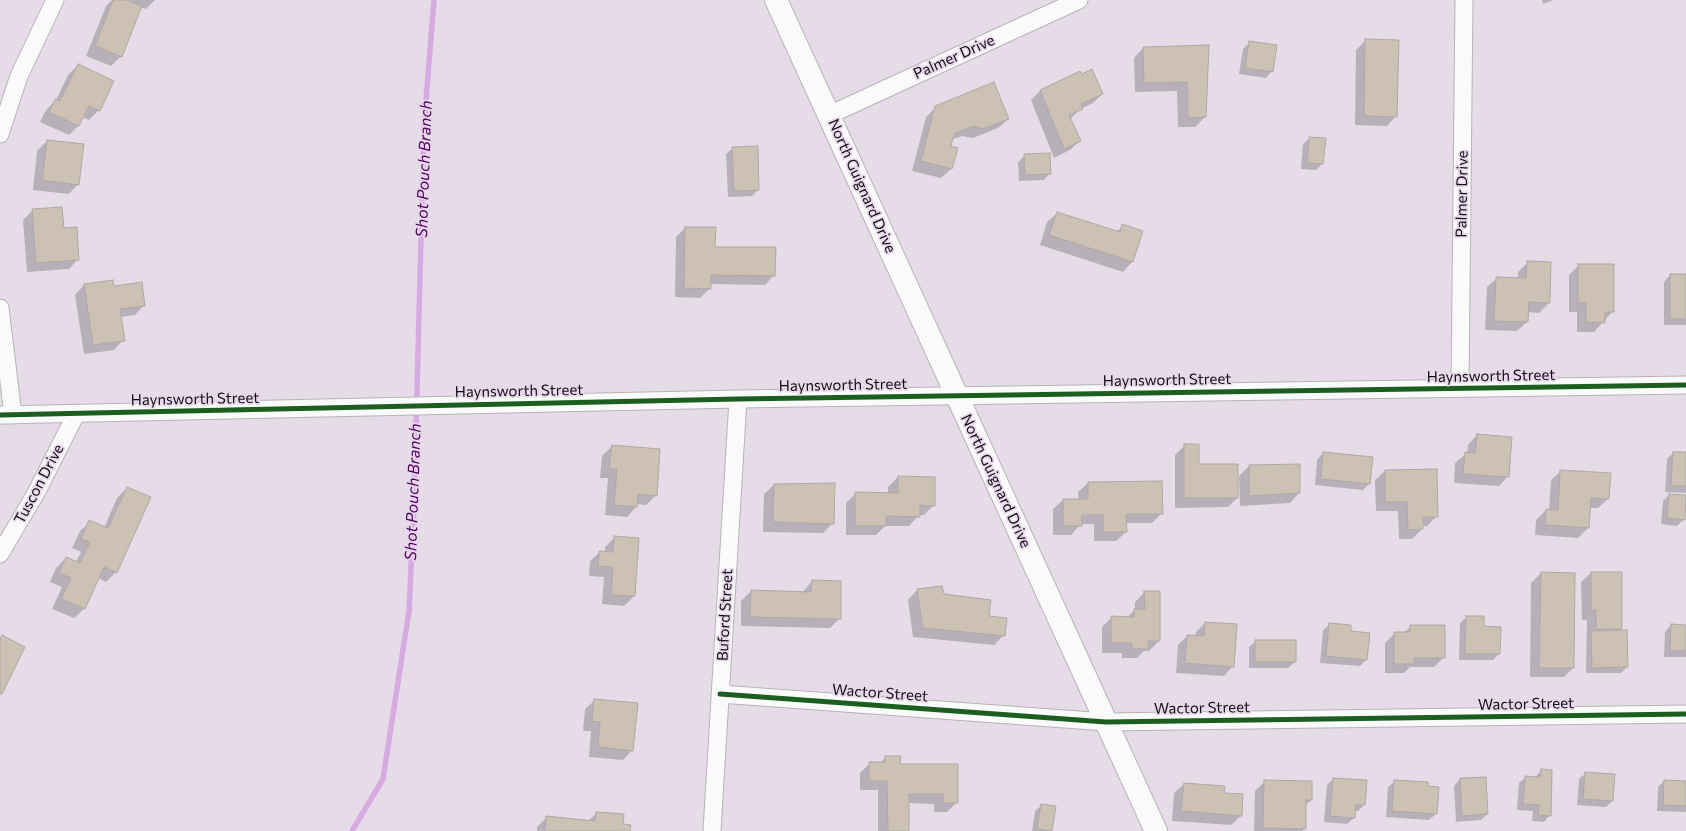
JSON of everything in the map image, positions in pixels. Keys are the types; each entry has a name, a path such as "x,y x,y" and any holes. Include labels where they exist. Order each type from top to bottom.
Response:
{"highway":[{"name":"North Guignard Drive","path":"776,0 1156,831"}],"street":[{"path":"0,134 19,76 55,0"},
{"name":"Palmer Drive","path":"829,115 1079,0"},
{"name":"Palmer Drive","path":"1460,388 1464,0"},
{"path":"0,308 6,415"},
{"name":"Haynsworth Street","path":"6,415 738,398 1686,385"},
{"name":"Buford Street","path":"712,831 738,398"},
{"name":"Tuscon Drive","path":"0,554 36,493 76,414"},
{"name":"Wactor Street","path":"720,694 1106,722 1686,714"}],"building":[{"path":"113,0 126,0 142,6 122,57 95,46"},
{"path":"1365,39 1399,40 1397,117 1364,116"},
{"path":"1249,41 1277,45 1273,72 1245,68"},
{"path":"1209,45 1206,117 1188,118 1187,82 1144,83 1143,47"},
{"path":"78,64 114,81 100,111 89,106 79,126 49,112 55,99 60,101"},
{"path":"1092,69 1103,94 1081,104 1083,109 1069,115 1081,141 1064,149 1040,90 1080,71 1082,74"},
{"path":"994,82 1009,119 983,129 973,126 954,134 951,146 958,148 952,169 921,161 935,106"},
{"path":"1309,137 1326,138 1323,164 1307,163"},
{"path":"47,140 84,144 79,185 42,180"},
{"path":"758,146 759,190 734,191 732,147"},
{"path":"1050,153 1051,174 1025,175 1024,154"},
{"path":"62,207 64,228 77,227 79,260 36,263 32,209"},
{"path":"1057,212 1120,232 1122,224 1143,231 1133,262 1049,235"},
{"path":"685,227 716,227 715,247 776,247 775,276 711,275 711,289 684,288"},
{"path":"1527,261 1551,262 1550,303 1529,302 1528,322 1494,321 1496,277 1526,278"},
{"path":"1578,264 1614,264 1614,312 1605,312 1605,323 1586,322 1586,303 1578,303"},
{"path":"1670,274 1686,274 1686,319 1670,319"},
{"path":"113,280 114,286 142,282 145,306 120,309 125,341 93,345 84,284"},
{"path":"1477,434 1512,437 1509,477 1463,474 1465,452 1475,453"},
{"path":"1184,444 1199,444 1199,464 1238,464 1238,498 1184,498"},
{"path":"612,445 660,449 657,496 638,494 637,507 614,505 617,469 609,469"},
{"path":"1323,452 1373,457 1370,484 1321,479"},
{"path":"1673,452 1686,452 1686,486 1671,486"},
{"path":"1300,464 1300,493 1249,496 1249,465"},
{"path":"1437,469 1438,517 1423,517 1423,529 1408,530 1407,502 1385,502 1385,470"},
{"path":"1560,470 1611,473 1609,499 1591,498 1589,528 1545,525 1546,509 1558,510"},
{"path":"898,476 935,477 935,506 920,505 920,517 886,516 886,526 855,526 855,492 898,493"},
{"path":"1162,481 1163,514 1126,514 1127,532 1103,532 1103,515 1082,515 1082,526 1063,526 1063,499 1088,499 1088,482"},
{"path":"835,483 834,524 773,522 774,484"},
{"path":"127,487 151,497 117,573 104,567 85,609 61,599 71,578 59,573 66,557 80,563 90,542 81,539 89,520 108,528"},
{"path":"1669,494 1686,495 1685,520 1667,518"},
{"path":"614,536 639,538 635,596 611,595 613,567 598,566 599,551 613,552"},
{"path":"1541,572 1575,573 1574,668 1539,668"},
{"path":"1591,572 1622,572 1622,629 1596,629 1596,610 1591,610"},
{"path":"812,580 841,581 841,619 750,617 751,590 811,592"},
{"path":"942,586 944,594 991,600 989,616 1007,618 1005,636 923,628 917,589"},
{"path":"1144,591 1160,591 1160,641 1148,641 1148,649 1132,649 1132,643 1111,643 1111,616 1134,617 1134,609 1145,609"},
{"path":"1466,616 1484,616 1484,626 1501,627 1500,654 1465,654"},
{"path":"1205,622 1237,624 1234,667 1185,663 1187,635 1204,636"},
{"path":"1329,623 1351,625 1351,631 1370,633 1367,660 1326,656"},
{"path":"1671,624 1686,625 1686,651 1670,651"},
{"path":"1410,625 1445,625 1445,658 1414,658 1414,664 1394,664 1394,632 1410,632"},
{"path":"1627,630 1628,667 1592,668 1591,631"},
{"path":"2,635 25,647 2,694 0,694 0,639"},
{"path":"1255,640 1296,640 1296,662 1255,662"},
{"path":"594,699 638,703 633,751 598,747 600,722 592,721"},
{"path":"885,756 901,756 900,764 958,764 958,803 943,803 943,794 909,794 909,831 888,831 887,781 869,781 869,762 885,762"},
{"path":"1541,769 1552,770 1551,816 1538,815 1539,805 1523,804 1525,776 1540,777"},
{"path":"1585,772 1615,774 1613,801 1583,799"},
{"path":"1486,777 1488,814 1462,816 1460,778"},
{"path":"1333,778 1367,780 1365,805 1356,805 1355,818 1330,816"},
{"path":"1264,780 1312,781 1312,800 1306,800 1306,829 1263,828"},
{"path":"1394,780 1428,782 1428,786 1439,787 1437,814 1392,811"},
{"path":"1664,780 1686,781 1686,806 1663,805"},
{"path":"1184,783 1225,786 1224,793 1243,794 1242,816 1181,811"},
{"path":"1041,804 1056,806 1052,831 1037,829"},
{"path":"596,812 624,814 623,824 631,825 630,831 545,831 546,816 595,821"}],"waterway":[{"name":"Shot Pouch Branch","path":"352,831 383,779 409,611 414,504 424,125 434,0"}],"cycle path":[{"path":"0,415 738,399 1686,385"},
{"path":"720,694 1106,722 1686,714"}]}
